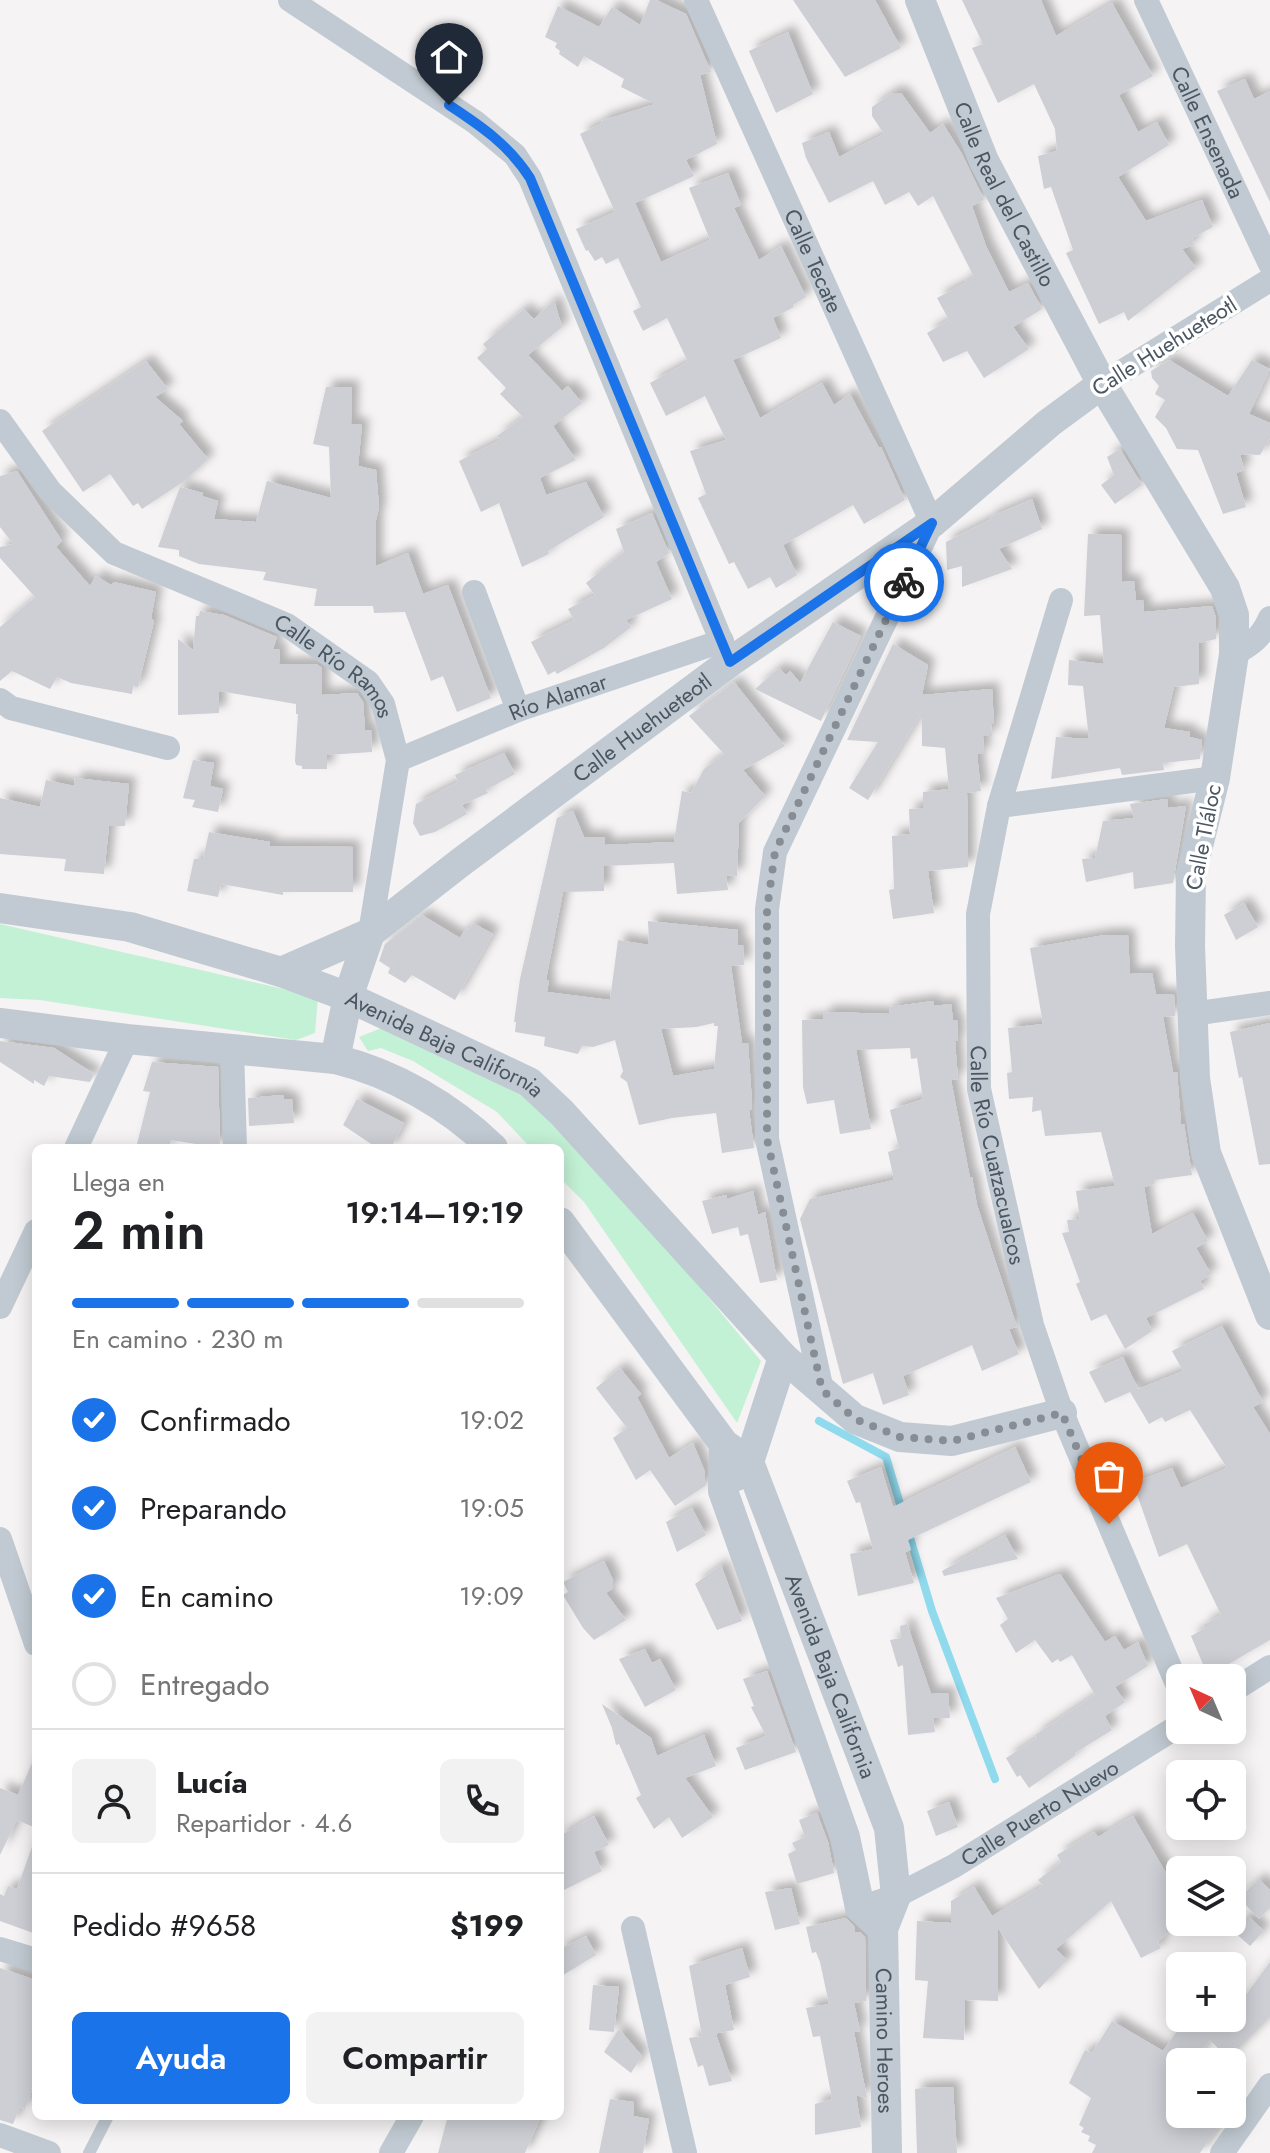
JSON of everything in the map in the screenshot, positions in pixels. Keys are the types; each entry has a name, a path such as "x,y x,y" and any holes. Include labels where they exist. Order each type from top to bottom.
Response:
{"street":[{"path":"290,0 475,122 515,155 530,178 726,652"},
{"name":"Calle Tecate","path":"696,0 932,523"},
{"name":"Calle Real del Castillo","path":"920,0 984,161 1102,384"},
{"name":"Calle Ensenada","path":"1146,0 1270,264"},
{"name":"Calle Huehueteotl","path":"281,972 370,933 726,652 932,523 1049,423 1102,384 1270,280"},
{"name":"Calle Tláloc","path":"1102,384 1225,588 1234,615 1234,654 1215,778 1191,874 1190,946 1195,1078 1206,1153 1270,1315"},
{"name":"Calle Río Ramos","path":"1,423 50,491 114,553 287,625 368,682 383,704 398,760 370,933 348,997 335,1059"},
{"path":"822,1390 767,1139 767,909 775,852 932,523"},
{"path":"474,592 518,710"},
{"name":"Calle Río Cuatzacualcos","path":"1061,600 999,806 978,914 979,1089 1032,1325 1062,1413 1169,1664"},
{"path":"1234,654 1253,644 1270,618"},
{"name":"Río Alamar","path":"398,760 518,710 726,652"},
{"path":"0,700 11,708 168,748"},
{"path":"999,806 1215,778"},
{"name":"Avenida Baja California","path":"0,908 130,927 281,972 348,997 529,1082 562,1113 783,1357 855,1419 900,1437 952,1441 1062,1413"},
{"path":"1192,1014 1270,1003"},
{"path":"0,1023 335,1059 360,1065 420,1094 469,1124 489,1144"},
{"path":"78,1144 127,1039"},
{"path":"232,1049 235,1144"},
{"path":"564,1227 724,1444 749,1462"},
{"path":"0,1307 32,1239"},
{"path":"723,1491 749,1462 783,1357"},
{"name":"Avenida Baja California","path":"724,1444 723,1491 845,1837 860,1908"},
{"name":"Avenida Baja California","path":"749,1462 889,1828 896,1896"},
{"path":"0,1539 32,1632"},
{"path":"1246,1682 1270,1667"},
{"name":"Calle Puerto Nuevo","path":"860,1908 896,1896 954,1866 1166,1734"},
{"name":"Camino Heroes","path":"887,2153 883,1929 896,1896"},
{"path":"860,1908 883,1929"},
{"path":"633,1928 685,2153"},
{"path":"0,1949 32,1959"},
{"path":"1222,2153 1270,2085"},
{"path":"391,2153 410,2120"},
{"path":"0,2135 49,2153"}],"lane":[{"path":"89,2153 106,2120"}],"green space":[{"path":"0,924 318,997 315,1033 296,1040 40,1000 0,998"},
{"path":"389,1025 532,1093 601,1168 761,1361 737,1423 584,1202 564,1182 564,1144 527,1144 497,1112 413,1061 381,1048 368,1051 359,1037"}],"building":[{"path":"650,0 686,14 711,72 700,75 717,144 686,160 694,176 635,203 661,262 710,240 689,188 728,173 741,205 734,208 759,260 781,246 806,297 773,318 781,338 733,360 760,418 822,383 834,405 850,394 881,447 905,500 864,524 853,505 783,545 797,575 776,588 770,577 748,589 734,562 729,564 698,498 706,494 690,451 726,440 705,396 666,416 650,383 688,362 667,318 643,331 633,311 641,307 618,258 606,264 602,257 595,261 586,251 576,229 615,212 580,134 601,121 655,104 621,87 624,79 584,56 578,67 559,54 555,47 557,43 545,37 558,6 599,27 612,7 640,25"},
{"path":"793,0 875,0 901,48 845,77"},
{"path":"962,0 1041,0 1056,36 1112,3 1153,76 1119,95 1138,132 1157,122 1169,145 1118,177 1146,221 1202,200 1213,227 1192,238 1194,245 1182,249 1196,268 1128,321 1124,312 1099,324 1066,253 1073,250 1051,187 1044,189 1038,156 1057,151 1055,129 1034,84 998,103 972,48 983,44"},
{"path":"788,32 813,94 776,113 749,51"},
{"path":"1245,79 1254,99 1270,91 1270,202 1217,91"},
{"path":"892,93 901,93 930,133 943,124 962,154 984,200 972,206 986,246 1009,292 1028,283 1042,309 1013,327 1029,349 984,378 967,351 943,362 927,333 949,320 937,298 967,282 965,279 973,275 933,196 918,206 909,192 885,205 873,181 829,203 806,158 802,143 829,132 839,157 884,134 872,116 872,107"},
{"path":"554,300 562,327 528,355 562,391 568,386 582,403 553,426 576,460 540,478 546,495 586,482 604,517 548,551 549,554 522,567 499,503 481,512 459,461 500,440 497,436 523,417 500,394 506,388 477,358 487,349 483,344 524,309 534,319"},
{"path":"1169,360 1228,396 1252,360 1270,369 1249,414 1270,423 1270,438 1260,455 1240,454 1244,470 1236,473 1246,507 1223,514 1198,450 1177,449 1166,428 1155,417 1165,400 1155,394 1159,386 1152,378 1151,371"},
{"path":"146,361 168,389 155,397 183,421 179,424 208,459 186,480 142,509 138,503 133,506 110,474 83,492 42,431"},
{"path":"326,387 352,387 351,424 362,425 358,466 376,470 379,507 376,566 408,553 423,594 448,585 491,698 457,712 443,676 431,681 405,612 374,613 373,606 314,606 317,589 263,580 266,572 199,564 179,556 179,550 158,547 180,487 218,501 214,519 256,522 267,481 331,498 329,447 313,444"},
{"path":"1120,449 1142,485 1115,504 1101,485 1114,475 1107,457"},
{"path":"17,471 62,541 56,547 90,586 96,576 111,585 114,582 156,592 151,618 154,621 138,687 133,686 132,694 71,683 57,677 50,689 12,671 0,681 0,627 35,597 0,558 0,547 13,544 0,527 0,476"},
{"path":"1032,499 1042,529 999,549 1012,569 962,587 962,566 947,570 946,542 990,517"},
{"path":"652,513 669,553 656,562 672,599 626,620 631,627 604,648 557,674 555,671 548,675 531,642 574,620 568,609 595,595 586,583 624,552 616,529"},
{"path":"1088,534 1122,535 1122,582 1134,581 1136,600 1143,600 1144,612 1212,606 1216,618 1216,639 1199,643 1199,684 1174,687 1164,728 1190,732 1190,737 1202,740 1200,759 1163,763 1164,770 1122,775 1120,768 1051,779 1056,737 1089,739 1083,686 1068,685 1069,660 1104,664 1100,615 1084,616"},
{"path":"200,611 224,615 277,637 273,649 280,650 279,664 316,664 322,668 322,695 357,693 363,702 365,730 371,730 372,752 327,755 327,769 302,769 295,761 296,704 219,691 219,713 178,715 178,639 193,650 196,616"},
{"path":"833,622 861,636 821,721 755,689 779,668 786,675 790,671 800,683"},
{"path":"893,644 928,665 922,695 992,689 994,724 991,724 992,736 983,736 984,754 977,754 981,791 967,793 968,867 928,871 934,913 893,919 889,890 894,889 892,836 910,834 909,809 923,808 923,792 949,789 945,748 922,746 922,712 868,800 849,788 878,742 847,740"},
{"path":"734,682 785,746 743,770 765,796 739,823 737,876 726,875 728,890 677,894 674,863 604,866 604,891 563,892 546,980 549,980 547,992 610,1000 618,940 649,945 648,921 738,930 738,945 743,945 744,965 731,966 742,1043 748,1043 752,1103 752,1110 749,1110 754,1148 722,1153 716,1113 639,1125 627,1082 620,1077 623,1071 615,1040 593,1047 582,1046 578,1054 544,1046 545,1037 515,1032 514,1022 520,979 557,818 573,811 584,837 605,837 605,845 674,842 682,791 691,793 704,769 724,754 689,716","holes":["714,1023 718,1026 714,1069 673,1076 661,1029"]},
{"path":"504,753 515,774 486,790 488,793 462,805 467,814 435,832 420,836 413,823 416,804 458,782 455,775"},
{"path":"193,760 214,763 210,786 223,789 218,812 192,807 195,800 183,798"},
{"path":"75,778 129,784 125,826 109,826 104,874 64,871 66,859 0,854 0,798 40,807 46,780 74,786"},
{"path":"1167,799 1168,808 1186,806 1173,883 1134,889 1133,872 1086,882 1082,859 1095,858 1103,821 1134,818 1130,804"},
{"path":"209,832 270,842 269,846 353,847 353,892 283,892 283,895 221,884 218,897 187,891 194,859 203,859"},
{"path":"1244,903 1258,927 1236,940 1224,915"},
{"path":"422,915 460,938 473,923 493,934 455,1000 412,975 405,983 388,973 390,968 379,961 385,944"},
{"path":"1105,935 1128,935 1130,974 1152,973 1156,994 1174,995 1175,1016 1163,1017 1173,1072 1177,1072 1181,1124 1184,1124 1192,1175 1154,1180 1154,1184 1144,1187 1152,1234 1193,1213 1208,1241 1196,1248 1210,1272 1200,1281 1204,1289 1146,1318 1152,1331 1125,1349 1106,1314 1091,1321 1076,1284 1080,1282 1062,1233 1069,1232 1067,1220 1080,1219 1076,1191 1115,1186 1101,1132 1045,1136 1041,1110 1032,1112 1033,1097 1009,1099 1007,1073 1012,1072 1008,1028 1043,1024 1030,948"},
{"path":"933,1001 934,1006 951,1004 953,1020 957,1020 958,1079 951,1080 970,1178 1017,1327 1009,1329 1019,1354 982,1371 972,1345 903,1376 909,1395 883,1405 873,1373 843,1384 800,1219 810,1199 894,1180 888,1152 899,1148 890,1110 923,1099 917,1058 911,1059 910,1048 856,1050 871,1129 840,1134 834,1100 807,1104 803,1087 802,1020 823,1019 823,1014 830,1012 890,1014 889,1007"},
{"path":"1270,1023 1270,1164 1259,1165 1230,1032"},
{"path":"0,1041 54,1048 94,1074 90,1082 49,1076 44,1086 34,1080 34,1084 0,1062"},
{"path":"152,1062 218,1067 220,1144 171,1140 170,1144 137,1144 150,1092 143,1091"},
{"path":"283,1095 284,1099 292,1099 294,1123 249,1126 248,1098"},
{"path":"357,1099 404,1123 393,1144 371,1144 343,1125"},
{"path":"753,1191 758,1215 765,1212 777,1280 760,1283 748,1234 740,1236 738,1227 712,1234 702,1201 726,1195 727,1199"},
{"path":"1222,1326 1263,1402 1253,1407 1270,1434 1270,1640 1229,1664 1203,1664 1191,1636 1221,1615 1187,1544 1159,1557 1133,1483 1172,1468 1181,1488 1227,1468 1190,1410 1165,1422 1162,1417 1149,1424 1130,1392 1105,1403 1089,1372 1123,1357 1138,1389 1183,1371 1172,1351"},
{"path":"620,1368 641,1394 637,1397 669,1458 693,1443 705,1472 705,1486 675,1506 650,1470 636,1480 613,1438 627,1428 596,1388"},
{"path":"1015,1447 1031,1482 908,1540 911,1550 905,1552 914,1583 858,1596 850,1554 873,1549 860,1502 856,1503 847,1481 881,1467 893,1507"},
{"path":"692,1508 706,1535 677,1552 666,1522"},
{"path":"1005,1535 1018,1559 944,1576 942,1571"},
{"path":"604,1561 613,1580 613,1588 606,1593 626,1620 594,1640 564,1597 568,1592 564,1581"},
{"path":"721,1565 742,1621 717,1630 695,1584"},
{"path":"1060,1574 1105,1642 1115,1636 1124,1650 1138,1642 1148,1666 1115,1687 1125,1702 1105,1716 1112,1730 1029,1788 1020,1775 1017,1777 1006,1758 1095,1695 1072,1655 1052,1663 1035,1640 1016,1653 1000,1625 1008,1619 996,1598"},
{"path":"907,1624 931,1694 948,1693 950,1718 933,1718 935,1732 908,1735 903,1665 898,1667 890,1640 901,1638 900,1626"},
{"path":"645,1649 652,1663 660,1659 676,1690 645,1707 619,1659"},
{"path":"767,1671 796,1752 745,1770 736,1748 766,1736 751,1707 754,1706 743,1679"},
{"path":"602,1704 651,1738 657,1756 704,1735 716,1766 685,1778 713,1817 682,1838 669,1817 654,1829 636,1798 641,1795 619,1744 616,1745"},
{"path":"32,1763 32,1826 17,1820 0,1855 0,1788 18,1795"},
{"path":"949,1802 958,1827 936,1836 927,1811"},
{"path":"817,1813 828,1842 834,1873 797,1884 788,1854 796,1850 792,1843 805,1837 799,1820"},
{"path":"594,1816 609,1845 594,1852 602,1871 564,1890 564,1834"},
{"path":"1133,1816 1166,1873 1166,1934 1158,1942 1161,1948 1141,1958 1111,1901 1056,1949 1067,1960 1039,1989 998,1928 998,2001 965,2000 964,2040 923,2038 928,1981 915,1980 917,1921 951,1923 951,1901 974,1887 992,1916 1043,1886 1038,1880 1061,1862 1057,1855 1094,1832 1098,1837"},
{"path":"32,1847 32,1933 0,1921 0,1894 4,1896 8,1886 17,1889"},
{"path":"1259,1879 1270,1890 1270,1908 1259,1919 1246,1905 1246,1891"},
{"path":"791,1888 800,1924 775,1930 765,1892"},
{"path":"1248,1916 1264,1931 1250,1946 1239,1936 1246,1936"},
{"path":"846,1918 854,1926 855,1933 860,1932 865,1937 866,2001 854,2003 860,2031 854,2032 867,2098 856,2095 861,2127 815,2135 815,2104 832,2099 820,2036 813,2037 806,2008 829,2004 820,1962 816,1952 812,1953 806,1927"},
{"path":"586,1936 596,1955 564,1975 564,1947"},
{"path":"742,1948 750,1977 725,1985 734,2030 702,2036 689,1966"},
{"path":"1270,1962 1270,2017 1239,2048 1218,2048 1210,2040 1204,2048 1166,2048 1166,2128 1217,2128 1200,2153 1092,2153 1096,2145 1088,2141 1090,2136 1081,2132 1084,2128 1079,2125 1091,2098 1069,2083 1085,2050 1092,2053 1112,2021 1163,2051 1176,2032 1246,2032 1246,1995"},
{"path":"0,1968 32,1979 32,2091 25,2109 20,2107 13,2124 0,2120"},
{"path":"593,1985 619,1987 614,2032 589,2030"},
{"path":"619,2029 642,2056 631,2073 604,2052"},
{"path":"716,2034 732,2081 709,2086 703,2065 698,2067 689,2038"},
{"path":"953,2087 957,2153 917,2153 915,2089"},
{"path":"610,2099 634,2102 633,2116 649,2119 643,2153 599,2153"},
{"path":"447,2120 539,2120 525,2153 438,2153"}],"waterway":[{"path":"819,1421 886,1457 903,1514"},
{"path":"908,1531 932,1611 995,1779"}],"way so far":[{"path":"904,582 775,852 767,909 767,1139 822,1390 855,1419 900,1437 952,1441 1062,1413 1109,1524"}],"route":[{"path":"449,105 515,155 530,178 730,662 932,523 904,582"}]}
